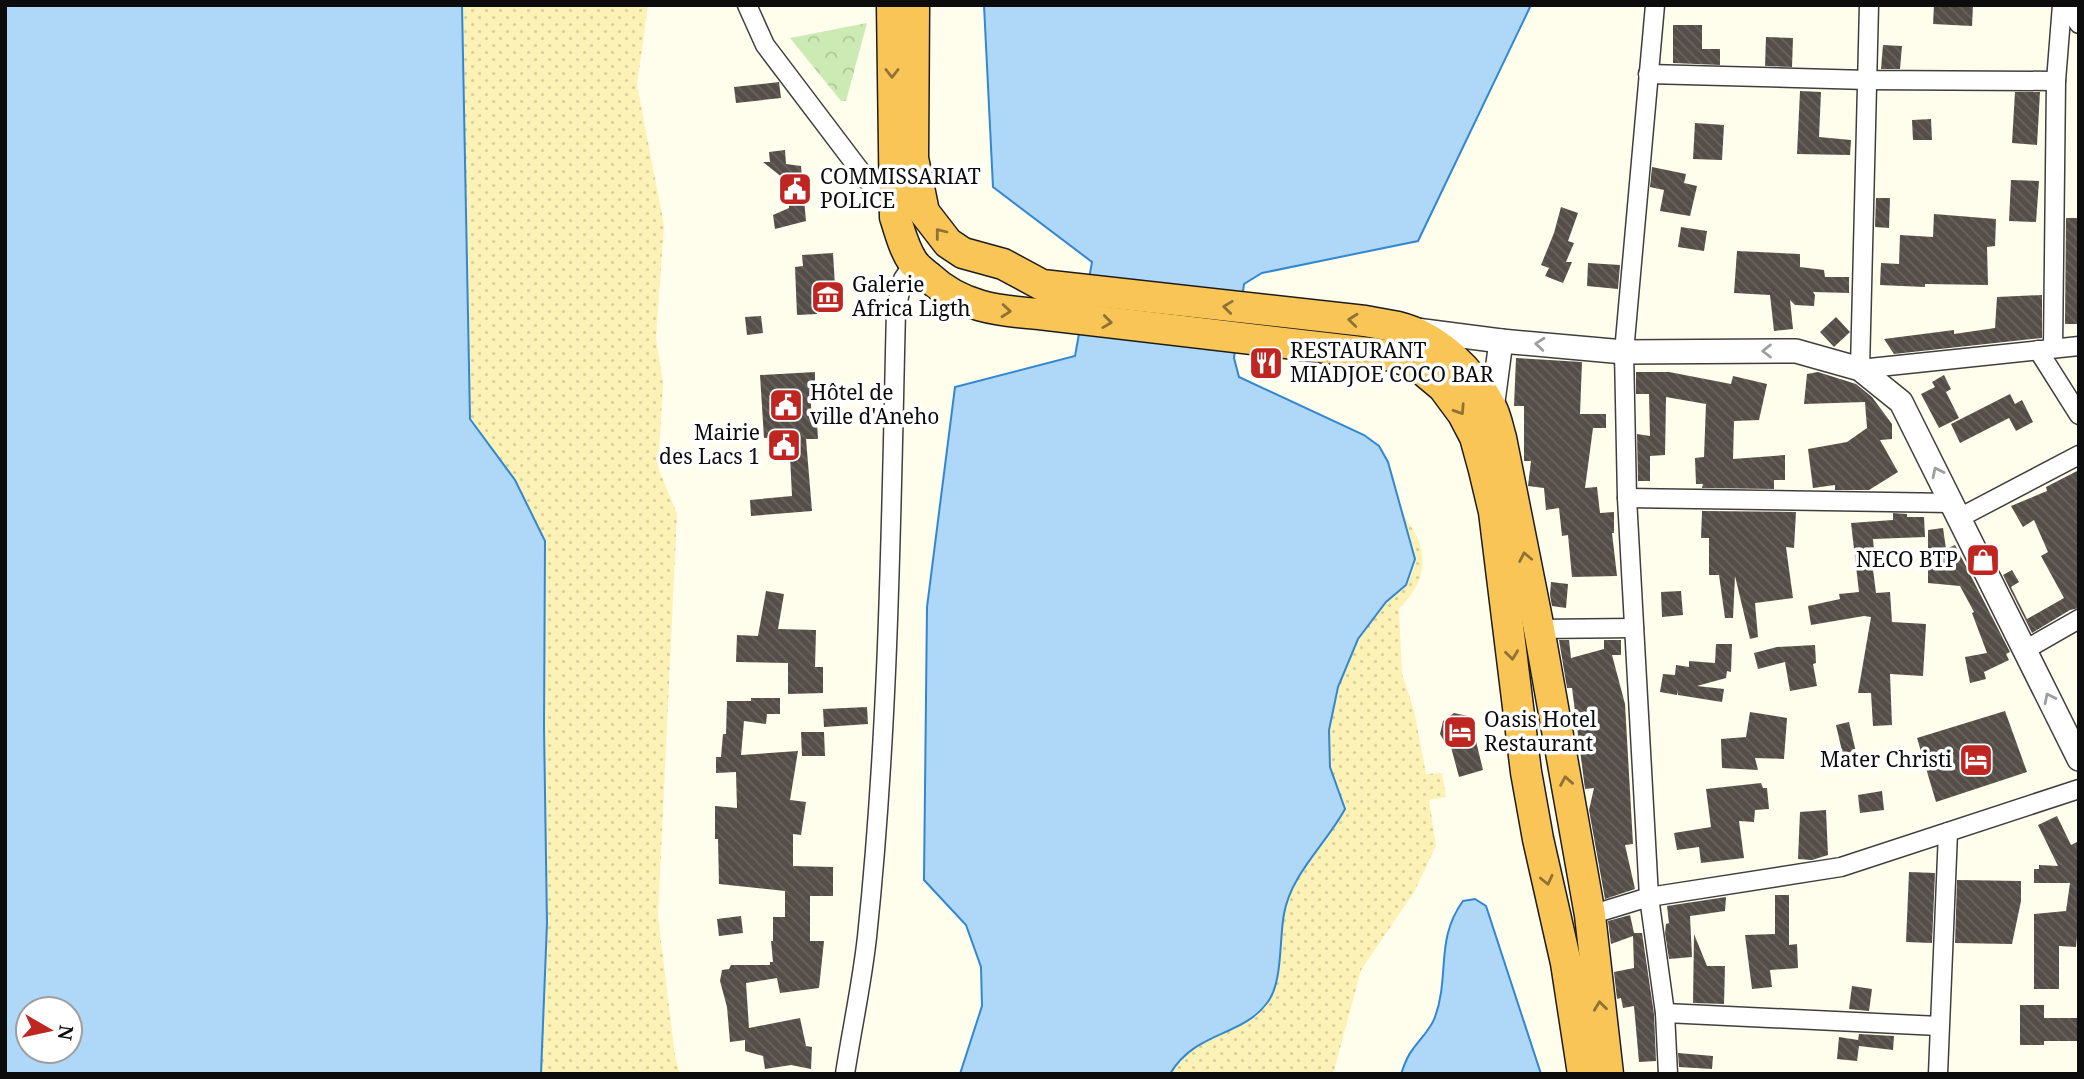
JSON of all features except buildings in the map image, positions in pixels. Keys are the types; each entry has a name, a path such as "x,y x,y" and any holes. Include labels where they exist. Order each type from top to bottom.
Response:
{"highway":[{"path":"892,5 895,217 902,240 914,263 947,293 967,303 998,311 1041,300 1296,314 1400,328 1435,344 1458,362 1478,386 1492,409 1508,464 1590,915 1608,1074"},
{"path":"914,5 914,158 924,212 948,243 963,253 1003,264 1041,300 1292,345 1395,356 1418,366 1443,387 1464,414 1475,437 1494,512 1526,772 1566,963 1583,1074"}],"street":[{"path":"747,5 765,45 895,217"},
{"path":"1655,5 1624,352 1627,498 1649,897 1665,1013 1668,1074"},
{"path":"1860,369 1868,5"},
{"path":"2064,5 2079,24"},
{"path":"2064,5 2056,81 2046,349 2079,415"},
{"path":"1648,74 1867,80 2056,81"},
{"path":"845,1074 867,939 878,791 889,593 896,310 904,279 914,263"},
{"path":"1400,328 1501,341 1624,352 1797,351 1860,369 2079,346"},
{"path":"1492,409 1501,341"},
{"path":"1860,369 1901,402 2079,760"},
{"path":"1627,498 1955,510 2079,455"},
{"path":"2025,650 2079,620"},
{"path":"1539,629 1634,628"},
{"path":"1590,915 1649,897 1841,867 2079,789"},
{"path":"1938,1074 1948,832"},
{"path":"1665,1013 1940,1026"}],"sand":[{"path":"462,5 648,5 637,85 664,225 656,338 663,384 658,467 677,514 658,916 675,1056 680,1074 541,1074 547,923 545,542 515,480 470,419"},
{"path":"1402,513 1417,538 1423,562 1417,585 1399,609 1402,674 1414,710 1426,774 1442,773 1446,797 1429,800 1436,846 1414,892 1361,970 1333,1074 1170,1074 1193,1046 1244,1022 1276,980 1280,933 1289,893 1345,809 1332,773 1328,748 1329,726 1341,681 1361,637 1385,603 1408,580 1414,568 1414,549"}],"green space":[{"path":"867,23 846,101 841,101 790,38"}],"water":[{"path":"5,5 462,5 470,419 515,480 545,541 547,923 541,1074 5,1074"},
{"path":"984,5 1531,5 1418,241 1262,273 1244,284 1234,358 1239,377 1364,435 1379,446 1388,462 1415,559 1406,585 1386,602 1358,639 1338,687 1329,730 1330,767 1345,809 1301,872 1288,899 1282,924 1278,973 1272,994 1257,1014 1192,1050 1170,1074 960,1074 982,1006 981,967 966,925 924,880 927,607 955,387 1075,356 1092,262 993,187"},
{"path":"1475,899 1486,906 1541,1074 1401,1074 1409,1055 1435,1017 1442,987 1446,944 1454,915 1463,901"}],"place":[{"name":"COMMISSARIAT POLICE","path":"795,189"},
{"name":"Galerie Africa Ligth","path":"828,297"},
{"name":"RESTAURANT MIADJOE COCO BAR","path":"1266,363"},
{"name":"Hôtel de ville d'Aneho","path":"786,405"},
{"name":"Mairie des Lacs 1","path":"784,445"},
{"name":"NECO BTP","path":"1983,560"},
{"name":"Oasis Hotel Restaurant","path":"1460,732"},
{"name":"Mater Christi","path":"1976,760"}]}
